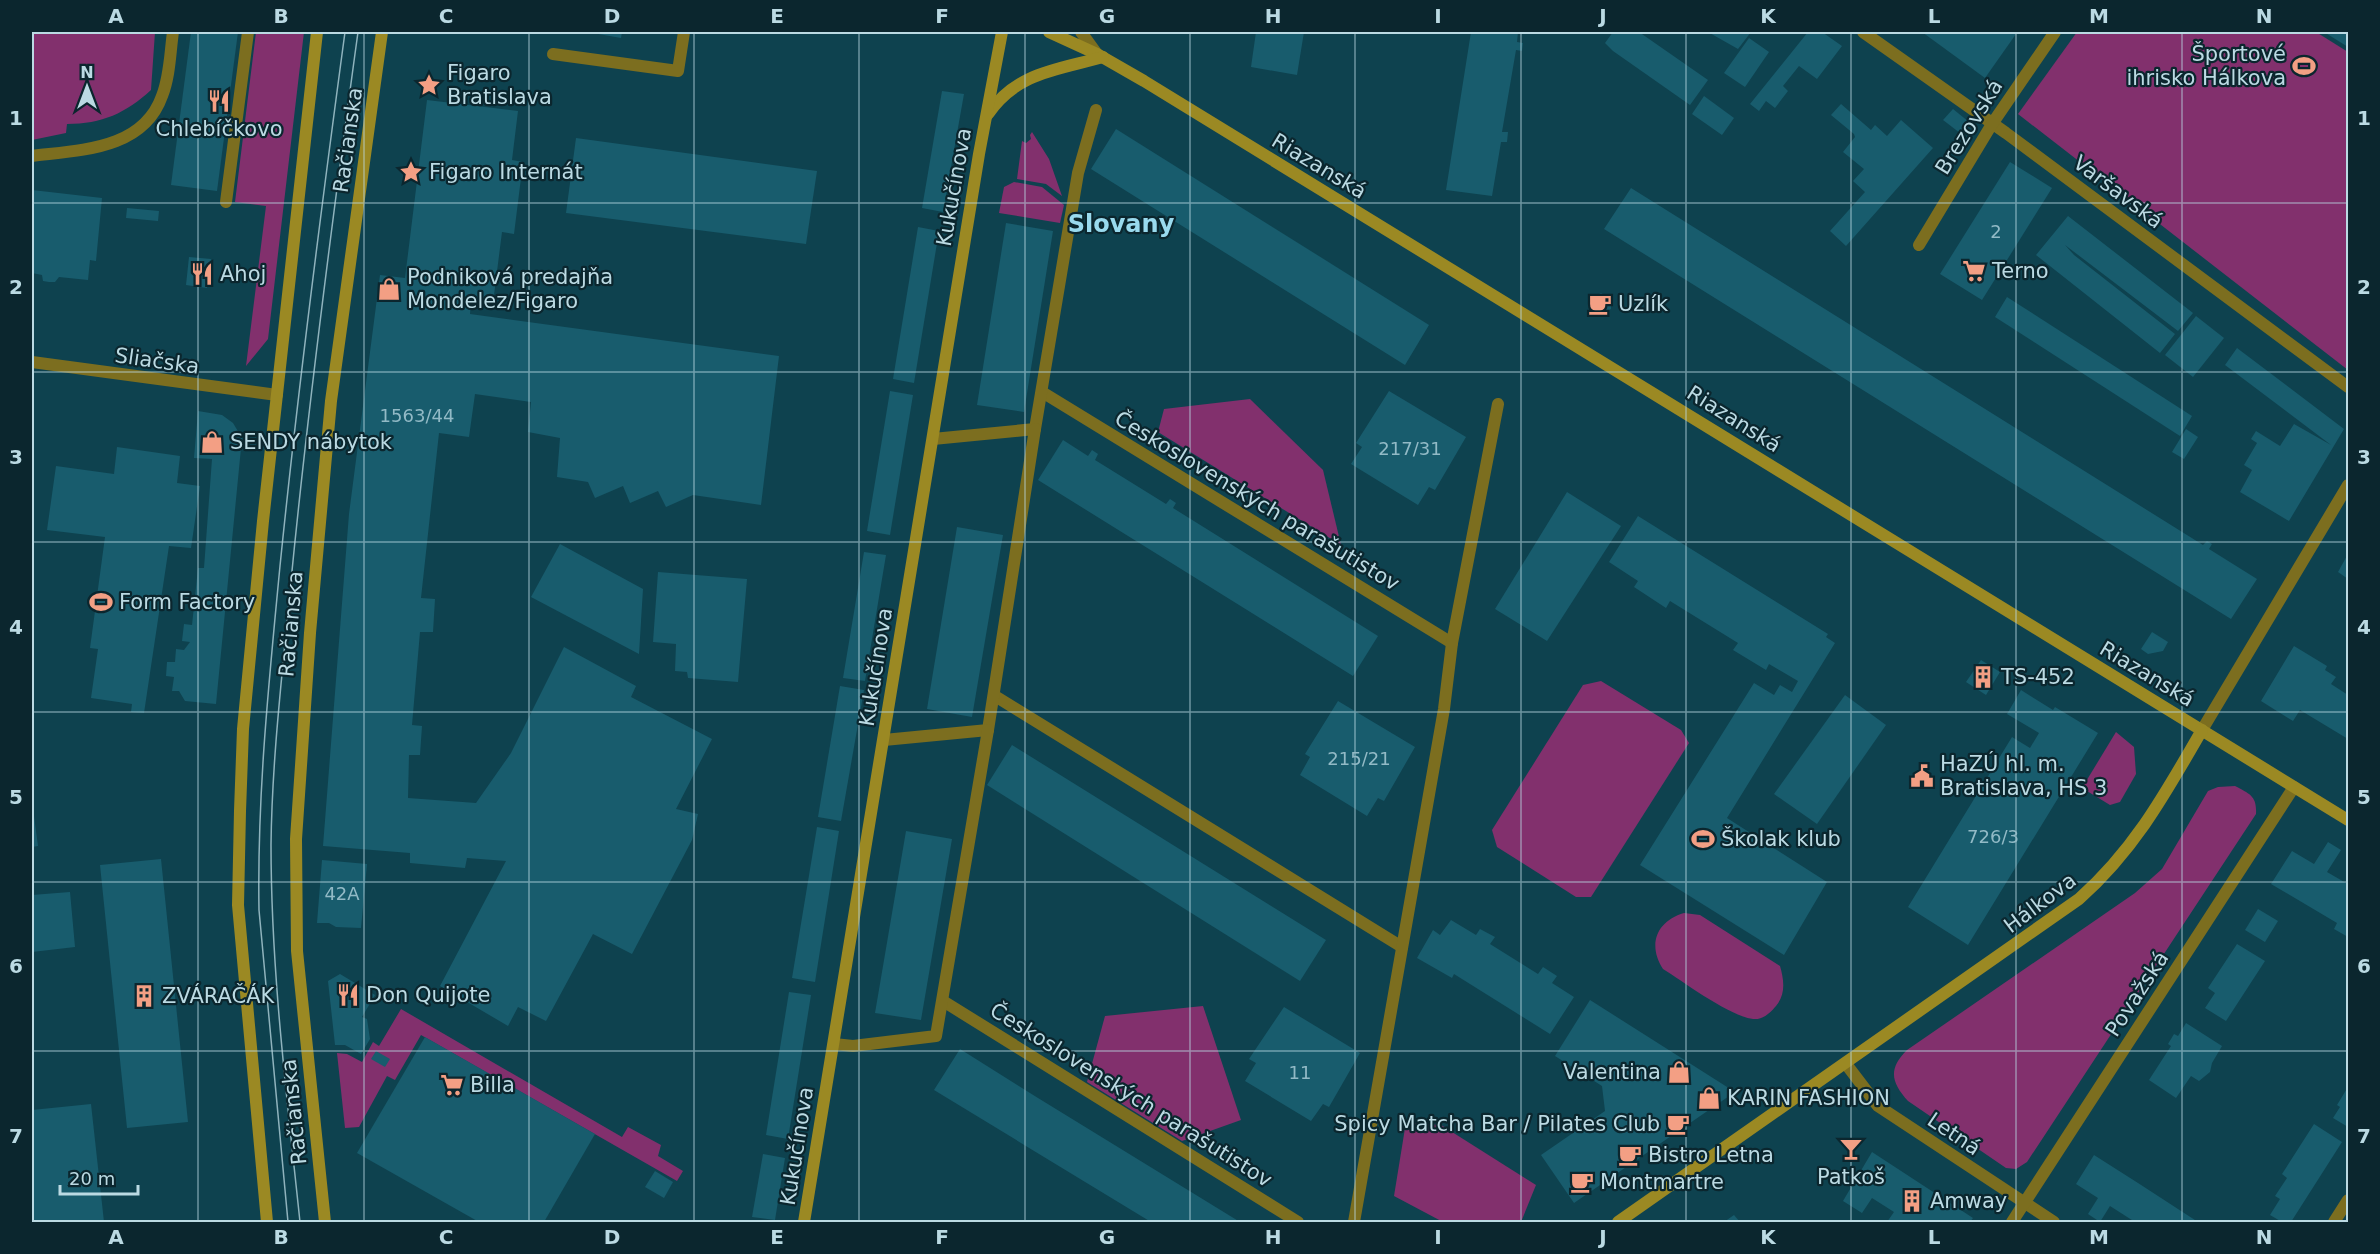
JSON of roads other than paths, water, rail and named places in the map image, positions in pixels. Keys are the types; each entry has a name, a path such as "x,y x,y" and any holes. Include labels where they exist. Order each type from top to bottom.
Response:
{"street":[{"path":"32,156 101,147 129,137 152,116 162,97 173,32"},
{"path":"226,202 248,32"},
{"name":"Račianska","path":"267,1222 238,905 243,729 298,214 307,103 317,32"},
{"name":"Račianska","path":"325,1222 297,951 296,839 309,644 331,401 382,32"},
{"path":"553,54 678,71 684,32"},
{"name":"Kukučínova","path":"804,1222 1002,32"},
{"name":"Riazanská","path":"1049,32 1100,56 1562,335 2349,820"},
{"name":"Riazanská","path":"1081,32 1100,56"},
{"name":"Varšavská","path":"1863,32 2349,387"},
{"name":"Brezovská","path":"1919,245 1992,124 2055,32"},
{"name":"Kukučínova","path":"986,118 999,98 1012,87 1045,73 1100,56"},
{"path":"834,1044 853,1046 936,1036 994,701 1019,518 1078,173 1096,110"},
{"name":"Sliačska","path":"32,362 277,395"},
{"name":"Československých parašutistov","path":"1042,392 1452,643"},
{"path":"1354,1222 1444,709 1452,643 1498,404"},
{"path":"933,438 1035,429"},
{"name":"Hálkova","path":"1618,1222 2046,925 2095,885 2130,847 2158,808 2202,730 2349,485"},
{"path":"994,701 1402,947"},
{"path":"884,740 988,730"},
{"name":"Považská","path":"2012,1222 2294,787"},
{"name":"Československých parašutistov","path":"942,1003 1298,1222"},
{"name":"Letná","path":"1846,1064 1878,1106 2054,1222"},
{"path":"2334,1222 2349,1200"}],"tram line":[{"path":"288,1222 259,910 262,781 272,652 294,432 345,32"},
{"path":"300,1222 274,940 271,845 273,779 298,512 358,32"}],"place":[{"name":"Športové ihrisko Hálkova","path":"2304,66"},
{"name":"Figaro Bratislava","path":"429,85"},
{"name":"Chlebíčkovo","path":"219,101"},
{"name":"Figaro Internát","path":"411,172"},
{"name":"Terno","path":"1974,271"},
{"name":"Ahoj","path":"202,274"},
{"name":"Podniková predajňa Mondelez/Figaro","path":"389,289"},
{"name":"Uzlík","path":"1600,304"},
{"name":"SENDY nábytok","path":"212,442"},
{"name":"Form Factory","path":"101,602"},
{"name":"TS-452","path":"1983,677"},
{"name":"HaZÚ hl. m. Bratislava, HS 3","path":"1922,776"},
{"name":"Školak klub","path":"1703,839"},
{"name":"Don Quijote","path":"348,995"},
{"name":"ZVÁRAČÁK","path":"144,996"},
{"name":"Valentina","path":"1679,1072"},
{"name":"Billa","path":"452,1085"},
{"name":"KARIN FASHION","path":"1709,1098"},
{"name":"Spicy Matcha Bar / Pilates Club","path":"1678,1124"},
{"name":"Patkoš","path":"1851,1149"},
{"name":"Bistro Letna","path":"1630,1155"},
{"name":"Montmartre","path":"1582,1182"},
{"name":"Amway","path":"1912,1201"}],"district":[{"name":"Slovany","path":"1121,224"}]}
